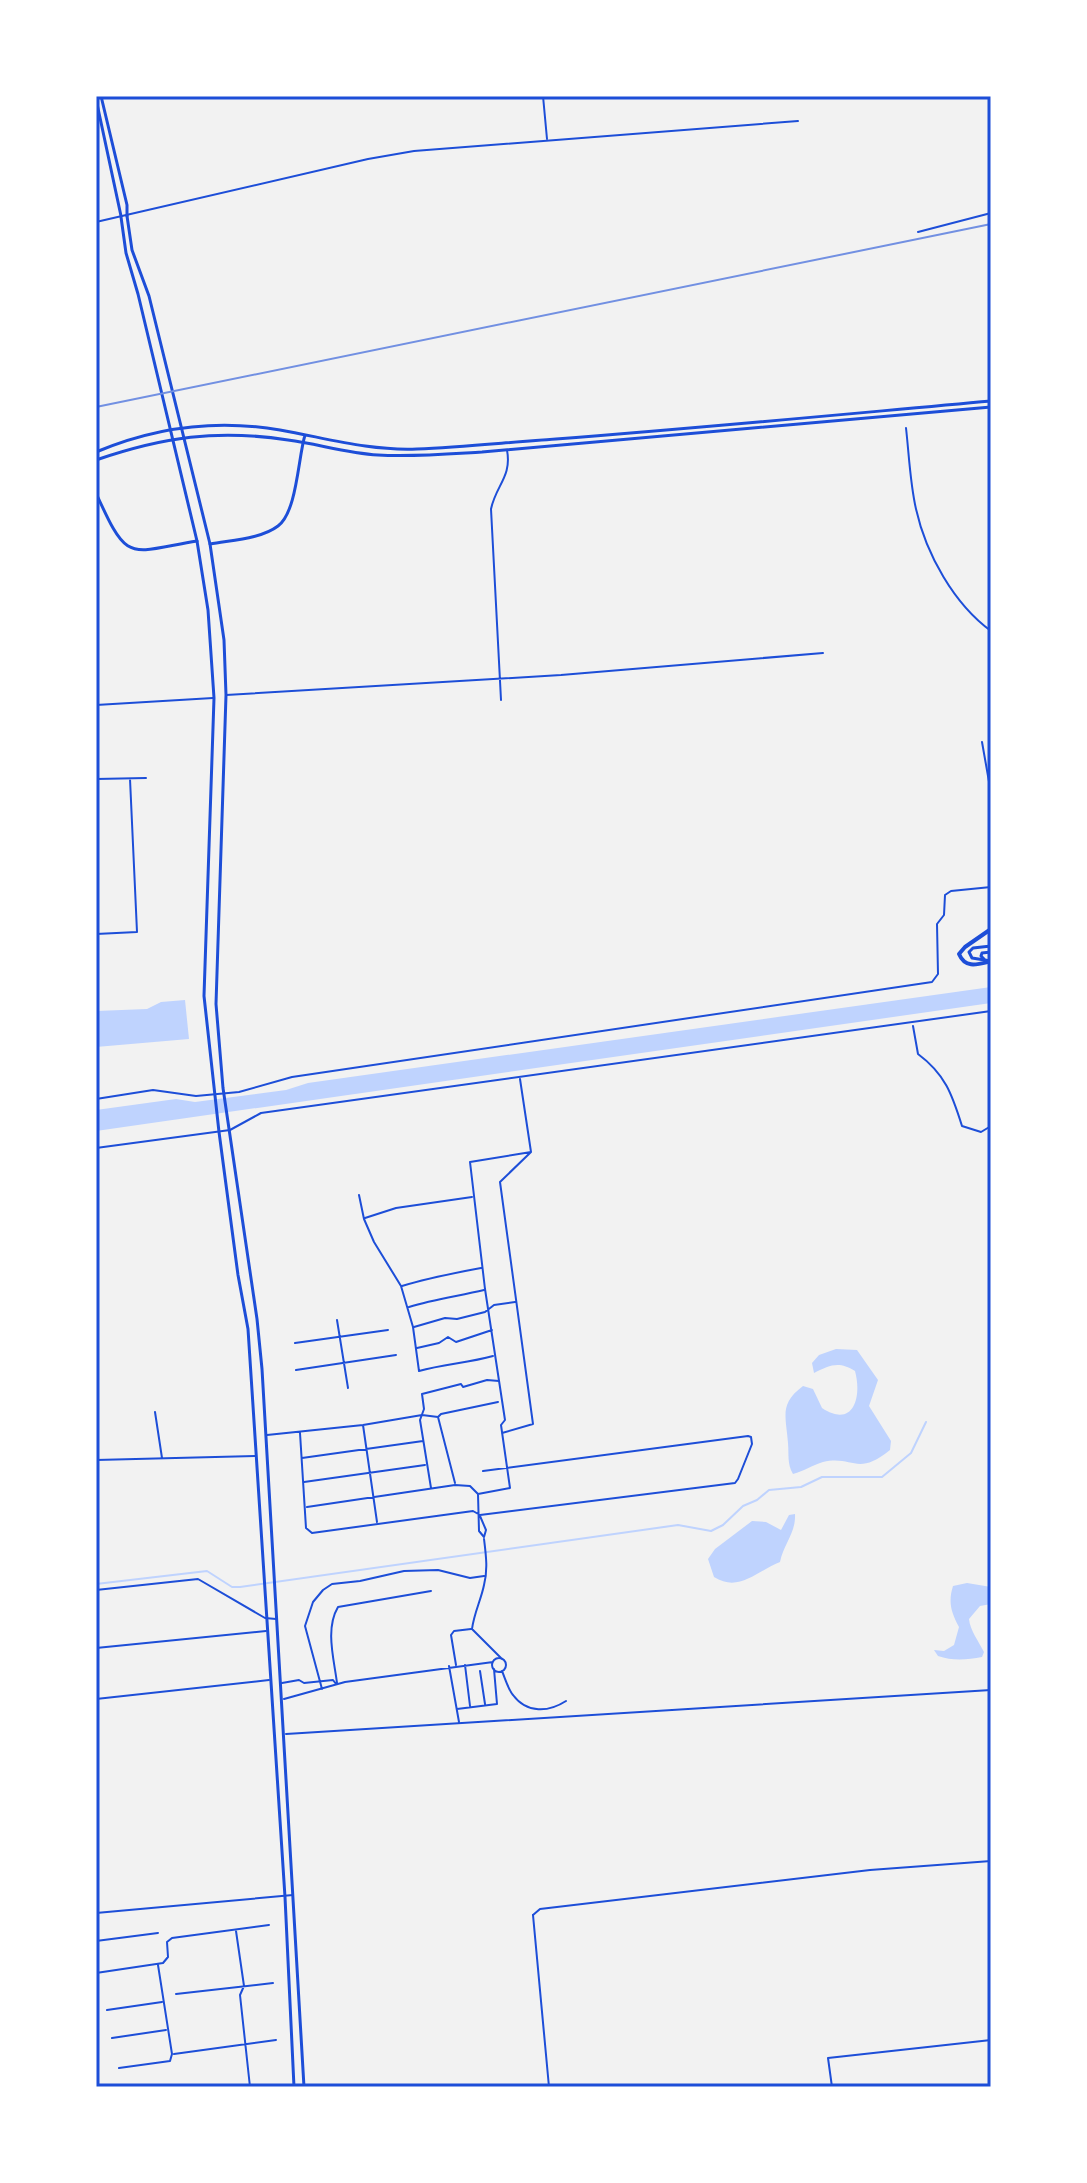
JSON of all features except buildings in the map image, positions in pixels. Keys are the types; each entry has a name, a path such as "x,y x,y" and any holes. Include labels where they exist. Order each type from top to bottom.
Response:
{"highway":[{"path":"990,962 969,965 962,961 959,954 991,929"}],"main road":[{"path":"98,97 127,205 132,250 149,296 210,544 224,640 226,695 216,1004 223,1088 257,1319 283,1699 304,2087"},
{"path":"98,97 126,253 197,541 211,630 214,698 204,996 213,1088 248,1329 285,1897 294,2087"},
{"path":"96,452 155,431 199,426 253,426 357,446 415,449 991,401"},
{"path":"96,460 158,441 201,434 254,435 378,455 434,455 991,407"},
{"path":"210,544 266,532 281,524 289,513 305,435"},
{"path":"96,493 117,537 131,548 152,551 197,541"},
{"path":"990,962 972,958 969,952 973,948 991,946"},
{"path":"990,962 981,956 982,953 991,952"}],"street":[{"path":"543,96 547,140"},
{"path":"96,222 390,155 798,121"},
{"path":"918,232 991,213"},
{"path":"906,428 916,509 924,533 942,573 962,604 991,631"},
{"path":"501,700 491,509 494,496 508,473 507,449"},
{"path":"226,695 823,653"},
{"path":"96,705 214,698"},
{"path":"982,742 991,793"},
{"path":"96,779 146,778"},
{"path":"96,934 137,932 130,779"},
{"path":"96,1099 153,1090 196,1096 239,1092 292,1077 932,982 938,974 937,924 944,915 945,895 951,891 991,887"},
{"path":"96,1148 230,1130 261,1113 991,1011"},
{"path":"913,1026 918,1054 936,1068 946,1083 962,1126 981,1132 991,1126"},
{"path":"520,1077 531,1152"},
{"path":"478,1494 510,1488 501,1425 505,1420 470,1162 531,1152"},
{"path":"502,1433 533,1424 500,1182 531,1152"},
{"path":"359,1195 364,1219 401,1286 413,1327 419,1371 451,1362 468,1363 495,1356"},
{"path":"364,1219 396,1208 473,1197"},
{"path":"401,1286 438,1275 483,1268"},
{"path":"408,1307 440,1297 485,1289"},
{"path":"413,1327 485,1312 494,1305 516,1301"},
{"path":"337,1320 348,1388"},
{"path":"295,1343 388,1330"},
{"path":"416,1348 439,1343 448,1337 456,1342 492,1330"},
{"path":"296,1370 396,1355"},
{"path":"431,1489 420,1420 422,1394 461,1384 463,1387 487,1380 499,1381"},
{"path":"266,1436 422,1415 438,1417 498,1402"},
{"path":"155,1412 162,1459"},
{"path":"438,1417 455,1485"},
{"path":"363,1425 377,1523"},
{"path":"300,1433 306,1528 312,1533 473,1511 480,1515 735,1483 752,1444 748,1436 483,1471"},
{"path":"302,1458 424,1440"},
{"path":"96,1460 257,1456"},
{"path":"303,1482 426,1465"},
{"path":"306,1507 455,1485 470,1486 478,1494 479,1531 484,1537"},
{"path":"472,1629 485,1584 487,1561 484,1546 486,1530 480,1515"},
{"path":"322,1689 305,1626 317,1595 332,1584 404,1571 438,1570 470,1578 484,1576"},
{"path":"96,1590 198,1579 265,1618 277,1619"},
{"path":"337,1685 330,1628 338,1607 431,1591"},
{"path":"472,1629 506,1664 502,1671"},
{"path":"456,1665 451,1635 454,1631 472,1629"},
{"path":"96,1648 266,1631"},
{"path":"283,1699 337,1685 502,1659"},
{"path":"457,1709 497,1704 493,1662"},
{"path":"465,1665 470,1707"},
{"path":"449,1666 459,1723"},
{"path":"494,1669 502,1671"},
{"path":"480,1671 485,1705"},
{"path":"502,1671 512,1695 524,1705 537,1710 552,1710 566,1701"},
{"path":"96,1699 269,1680"},
{"path":"282,1683 333,1680 337,1685"},
{"path":"304,1683 306,1694"},
{"path":"284,1734 991,1690"},
{"path":"549,2087 533,1915 540,1909 870,1870 991,1861"},
{"path":"96,1913 294,1895"},
{"path":"96,1973 167,1960 167,1942 170,1938 269,1925"},
{"path":"236,1930 244,1986 240,1995 250,2087"},
{"path":"96,1941 158,1933"},
{"path":"119,2068 170,2061 172,2054 158,1964"},
{"path":"176,1994 273,1983"},
{"path":"107,2010 164,2002"},
{"path":"112,2038 168,2030"},
{"path":"172,2054 276,2040"},
{"path":"832,2087 828,2058 991,2040"}],"water":[{"path":"991,987 991,1003 96,1131 96,1110 176,1099 195,1102 286,1090 308,1083"},
{"path":"185,1000 189,1039 96,1047 96,1011 147,1009 161,1002"},
{"path":"836,1349 857,1350 878,1380 869,1406 891,1441 890,1450 862,1464 823,1462 793,1474 789,1463 786,1411 795,1393 803,1386 813,1389 822,1408 842,1415 853,1407 856,1399 855,1371 834,1365 814,1373 812,1363 819,1355"},
{"path":"795,1514 794,1527 780,1562 740,1582 732,1583 714,1577 708,1559 715,1549 752,1521 766,1522 781,1530 789,1515"},
{"path":"967,1583 991,1587 991,1604 980,1606 969,1619 984,1652 982,1657 965,1659 938,1656 934,1650 944,1651 954,1645 959,1627 951,1607 953,1586"}],"waterway":[{"path":"96,1584 207,1571 232,1587 240,1587 678,1525 711,1531 769,1490 801,1487 822,1477 882,1477 911,1453 926,1422"}],"railway":[{"path":"96,407 991,224"}]}
